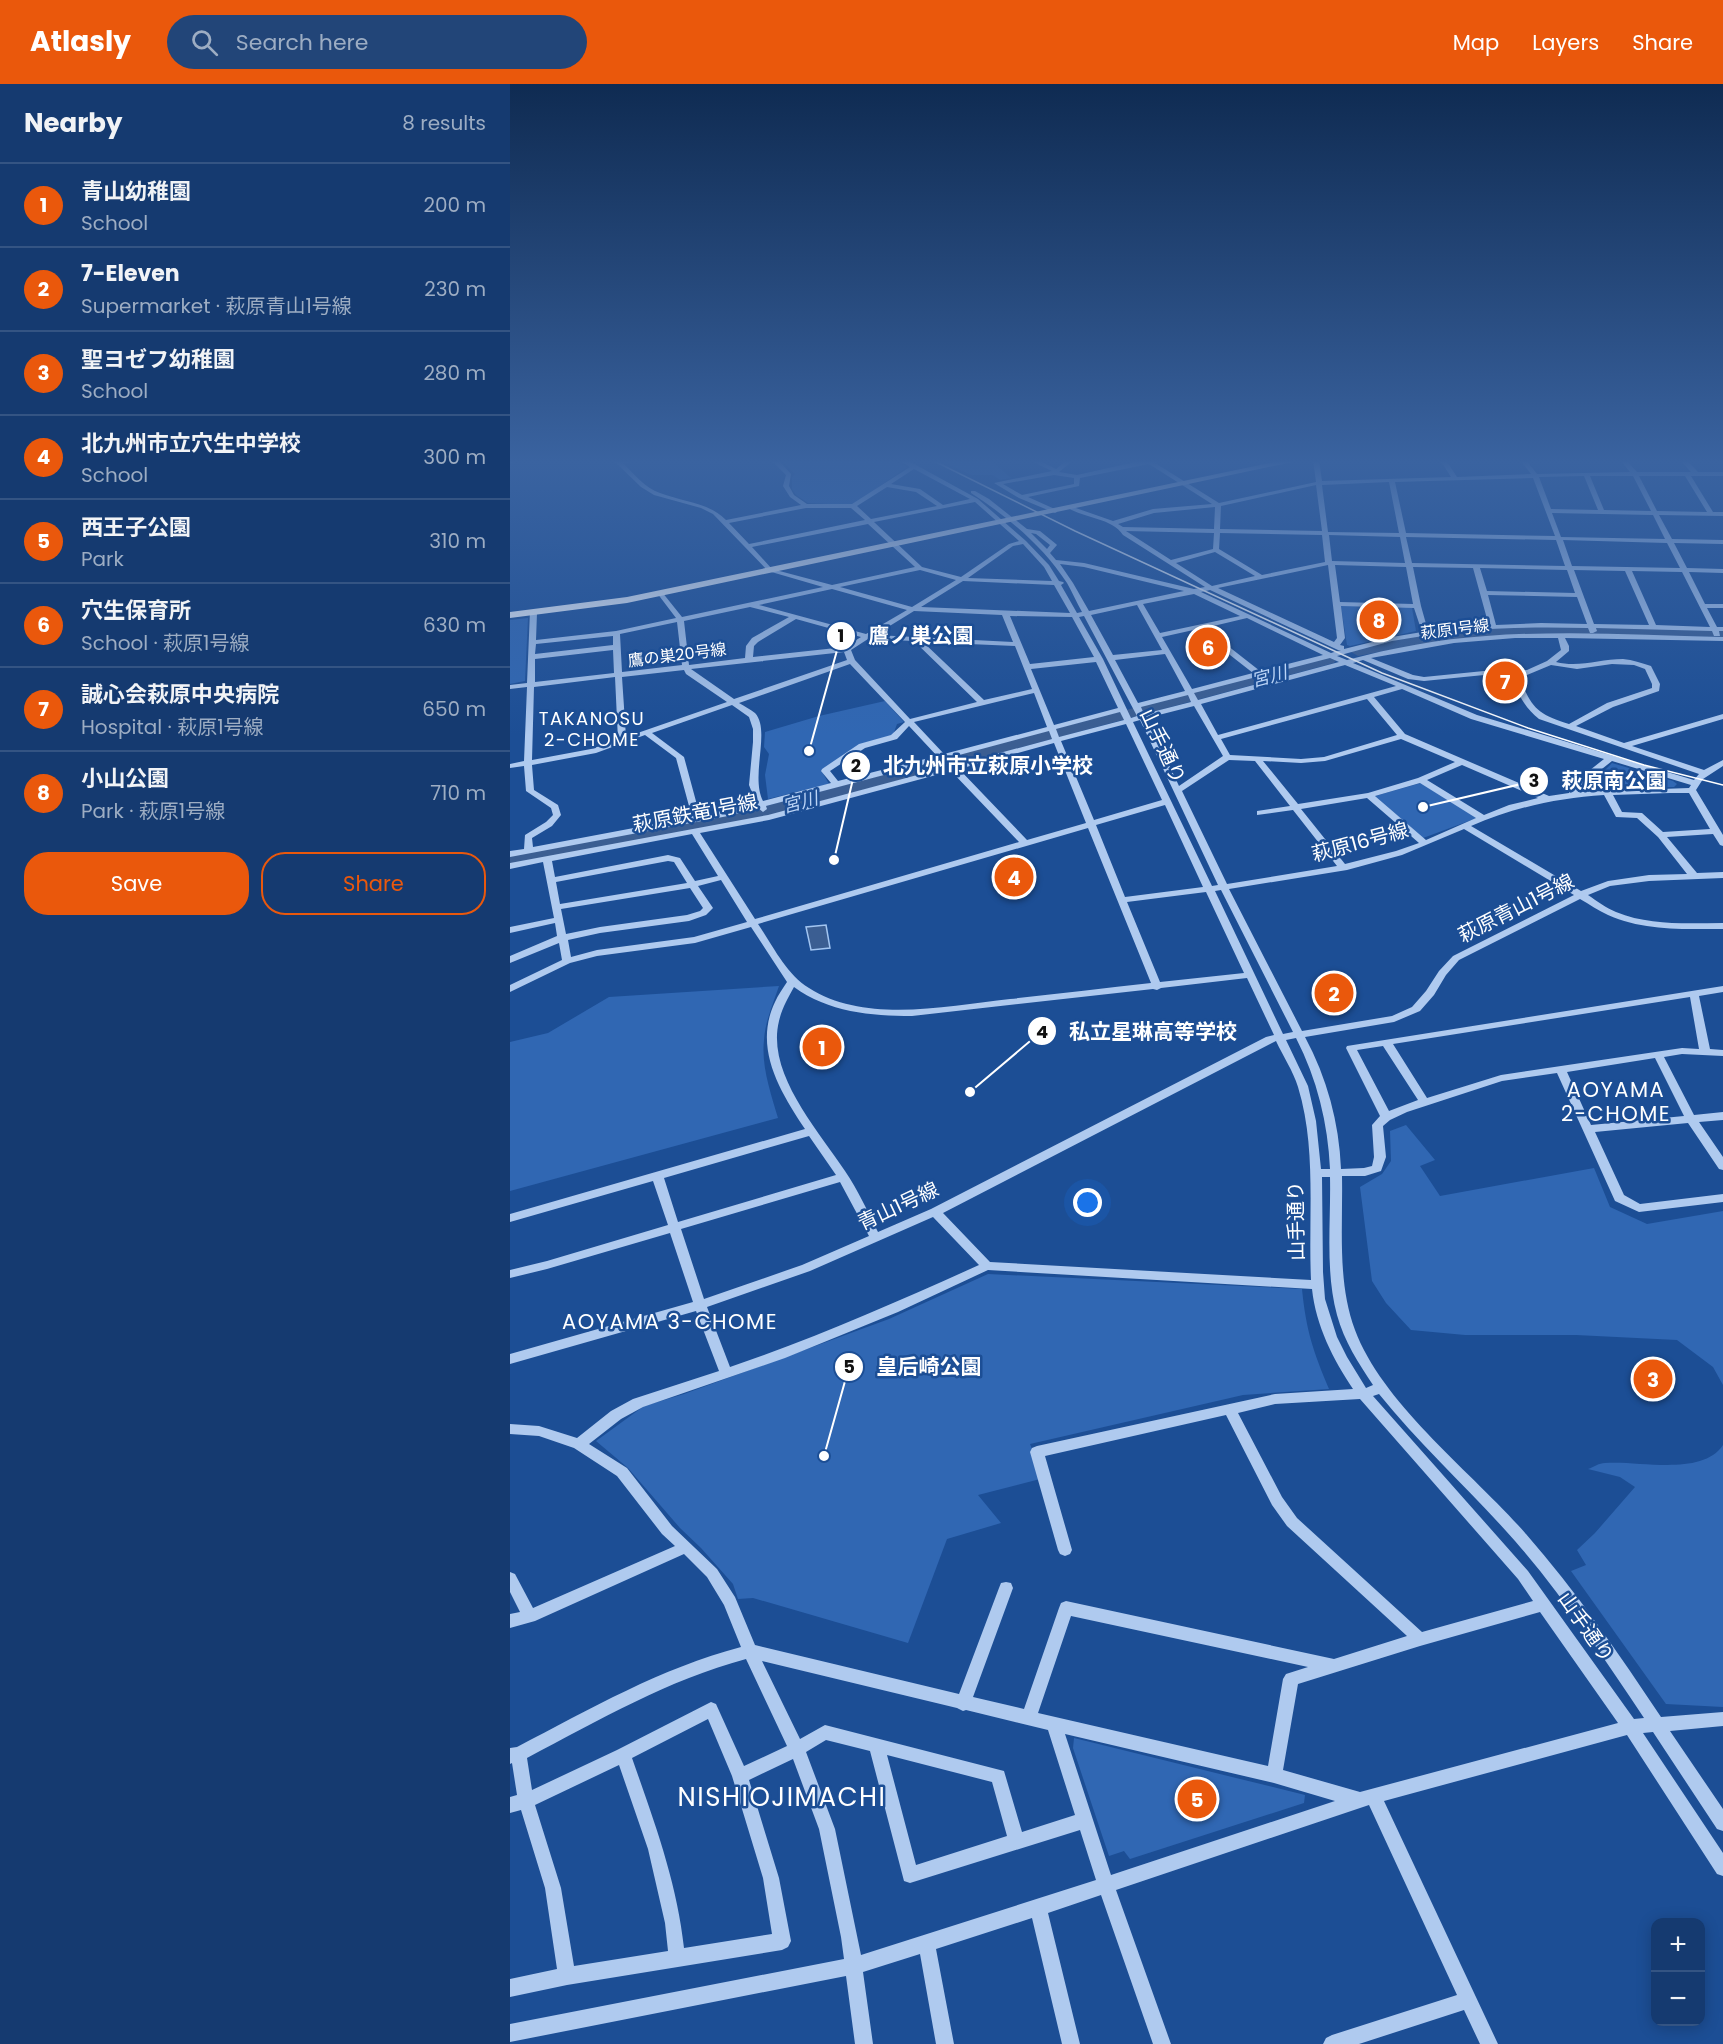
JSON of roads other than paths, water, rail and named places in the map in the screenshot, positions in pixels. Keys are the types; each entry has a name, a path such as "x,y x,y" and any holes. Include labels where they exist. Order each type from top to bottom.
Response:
{"main road":[{"path":"510,615 660,593 858,551"}],"street":[{"path":"753,551 770,570 913,609 1075,615 1329,563 1723,572"},
{"path":"902,551 920,568"},
{"path":"1002,551 962,579 847,649 851,661 1025,843"},
{"name":"山手通り","path":"1033,551 1047,566 1099,659 1303,1086 1311,1115 1317,1173 1318,1285 1329,1336 1344,1366 1363,1394 1502,1550 1544,1604 1630,1727 1723,1868"},
{"name":"山手通り","path":"1045,551 1056,562 1070,583 1139,711 1224,888 1312,1060 1331,1122 1336,1173 1337,1250 1345,1319 1359,1353 1381,1388 1522,1539 1564,1593 1723,1823"},
{"path":"1154,551 1211,588 1363,658 1411,677 1424,679 1484,673 1527,672"},
{"path":"1171,562 1210,551"},
{"path":"1218,551 1261,577"},
{"path":"1327,551 1329,563 1332,566 1341,638 1336,645"},
{"path":"1406,551 1423,633 1430,644"},
{"path":"1563,551 1593,631"},
{"path":"1675,551 1719,636"},
{"path":"1056,562 1084,565 1196,592 1329,655 1474,717 1609,759 1698,781"},
{"path":"1476,566 1493,626"},
{"path":"533,642 616,633 920,568 962,579 1070,583"},
{"path":"1628,570 1653,627"},
{"path":"660,593 680,619 686,667 689,672 753,716 757,725 758,751 751,781 765,811"},
{"path":"1483,593 1579,595"},
{"path":"1139,603 1227,757"},
{"path":"750,604 868,637 1017,644"},
{"path":"1337,604 1417,606"},
{"path":"1702,606 1723,606"},
{"path":"529,850 528,837 549,824 556,815 555,807 530,791 528,764 533,612"},
{"path":"1005,613 1157,987"},
{"path":"1158,636 1248,616"},
{"path":"749,660 750,645 795,617"},
{"path":"1139,711 1192,697 1258,673 1423,633 1493,626 1593,631 1653,627 1719,636"},
{"path":"1201,628 1258,673"},
{"name":"萩原1号線","path":"1125,715 1192,697 1430,644 1593,631 1719,636"},
{"path":"616,633 616,675 622,741"},
{"path":"1560,635 1565,646 1564,651 1550,663 1520,676 1517,681 1525,700 1542,717 1621,746 1698,781 1720,836 1661,835"},
{"path":"917,640 982,703"},
{"path":"532,657 616,647"},
{"name":"鷹の巣20号線","path":"510,687 847,649"},
{"path":"1109,658 1166,652"},
{"path":"802,655 818,672"},
{"path":"1027,667 1099,659"},
{"path":"1550,663 1575,669 1631,660 1648,668 1656,684 1656,689 1610,705 1570,726"},
{"path":"510,766 563,759 622,741 851,661"},
{"path":"1215,738 1402,687"},
{"path":"837,785 825,771 862,746 894,737 910,721 1036,690"},
{"path":"1369,696 1402,736 1546,798"},
{"name":"萩原鉄竜1号線","path":"510,866 695,831 765,811 952,766 1054,733 1125,715"},
{"path":"1621,746 1723,716"},
{"path":"646,732 680,757 697,819"},
{"path":"510,854 697,819 765,811 837,785 942,757 1054,733"},
{"path":"1177,791 1227,757 1301,761 1325,759 1402,736"},
{"path":"1573,796 1574,787 1609,759"},
{"path":"1258,760 1344,868"},
{"path":"1260,813 1369,795 1421,780 1462,762"},
{"path":"1698,781 1723,762"},
{"path":"1421,780 1483,818"},
{"name":"萩原16号線","path":"1122,900 1285,880 1344,868 1386,857 1483,818 1546,798 1608,794 1698,781"},
{"path":"1608,794 1619,815 1639,815 1661,835 1694,876"},
{"path":"1369,795 1425,843"},
{"path":"510,989 567,961 597,953 695,940 744,927 752,922 1166,802"},
{"path":"1465,826 1611,913 1630,921 1654,926 1723,926"},
{"path":"695,831 792,982 822,999 877,1013 912,1013 1251,975"},
{"path":"510,960 561,938 600,930 688,918 708,909 677,860 668,858 551,880"},
{"path":"547,859 567,961"},
{"name":"萩原青山1号線","path":"1280,1037 1298,1036 1394,1019 1416,1009 1456,958 1580,895 1608,884 1649,878 1723,875"},
{"path":"557,907 692,885 723,877"},
{"path":"510,930 558,920"},
{"path":"792,982 779,1000 772,1030 775,1066 781,1083 843,1177 876,1238"},
{"path":"1386,1117 1351,1048 1723,989"},
{"path":"1694,994 1705,1052"},
{"name":"青山1号線","path":"510,1359 699,1305 806,1268 935,1212 1251,1047 1280,1037"},
{"path":"1386,1042 1424,1101"},
{"path":"1317,1173 1365,1172 1377,1168 1380,1157 1377,1125 1386,1117 1424,1101 1501,1078 1682,1051 1723,1053"},
{"path":"1658,1055 1691,1119 1723,1166"},
{"path":"1562,1070 1619,1198 1639,1208 1723,1198"},
{"path":"1587,1129 1723,1116"},
{"path":"510,1218 812,1131"},
{"path":"657,1175 699,1305 726,1372"},
{"path":"510,1274 843,1177"},
{"path":"935,1212 987,1266"},
{"path":"579,1444 616,1415 638,1403 726,1372 732,1373 842,1331 987,1266 1318,1285"},
{"path":"1065,1550 1037,1452 1275,1399 1363,1394 1381,1388"},
{"path":"1229,1408 1276,1501 1292,1522 1420,1639"},
{"path":"510,1429 539,1431 579,1444 622,1472 667,1530 712,1572 730,1602 750,1651 797,1749 826,1829 844,1907 864,2044"},
{"path":"510,1621 530,1616 686,1548"},
{"path":"510,1578 530,1616"},
{"path":"963,1704 1006,1588"},
{"path":"1274,1775 1291,1679 1544,1604"},
{"path":"1029,1716 1066,1608 1336,1666"},
{"path":"567,1976 553,1888 518,1803 514,1755 659,1682 715,1659 750,1651 963,1704 1029,1716 1054,1724 1366,1798 1489,2044"},
{"path":"510,1988 567,1976 782,1941 771,1878 740,1776 711,1709 623,1755 518,1803"},
{"path":"510,2033 854,1966 1038,1908 1366,1798 1630,1727 1723,1719"},
{"path":"1054,1724 1106,1885 1162,2044"},
{"path":"740,1776 797,1749 825,1732 998,1776 1017,1842"},
{"path":"877,1746 910,1875 1085,1820"},
{"path":"623,1755 656,1849 673,1923 677,1958"},
{"path":"1038,1908 1071,2044"},
{"path":"926,1942 945,2044"},
{"path":"1332,2044 1467,2000"}],"waterway":[{"name":"宮川","path":"1358,652 1403,642 1494,632 1585,630 1723,633"},
{"name":"宮川","path":"510,860 759,813 1329,660"}],"tram line":[{"path":"1119,551 1382,673 1528,728 1644,765 1723,785"}],"place":[{"name":"小山公園","path":"1379,620"},
{"name":"穴生保育所","path":"1208,647"},
{"name":"誠心会萩原中央病院","path":"1505,681"},
{"name":"鷹ノ巣公園","path":"809,751"},
{"name":"萩原南公園","path":"1423,807"},
{"name":"北九州市立萩原小学校","path":"834,860"},
{"name":"北九州市立穴生中学校","path":"1014,877"},
{"name":"7-Eleven","path":"1334,993"},
{"name":"青山幼稚園","path":"822,1047"},
{"name":"私立星琳高等学校","path":"970,1092"},
{"name":"聖ヨゼフ幼稚園","path":"1653,1379"},
{"name":"皇后崎公園","path":"824,1456"},
{"name":"西王子公園","path":"1197,1799"}],"district":[{"name":"TAKANOSU 2-CHOME","path":"592,728"},
{"name":"AOYAMA 2-CHOME","path":"1616,1101"},
{"name":"AOYAMA 3-CHOME","path":"670,1321"},
{"name":"NISHIOJIMACHI","path":"782,1797"}]}
